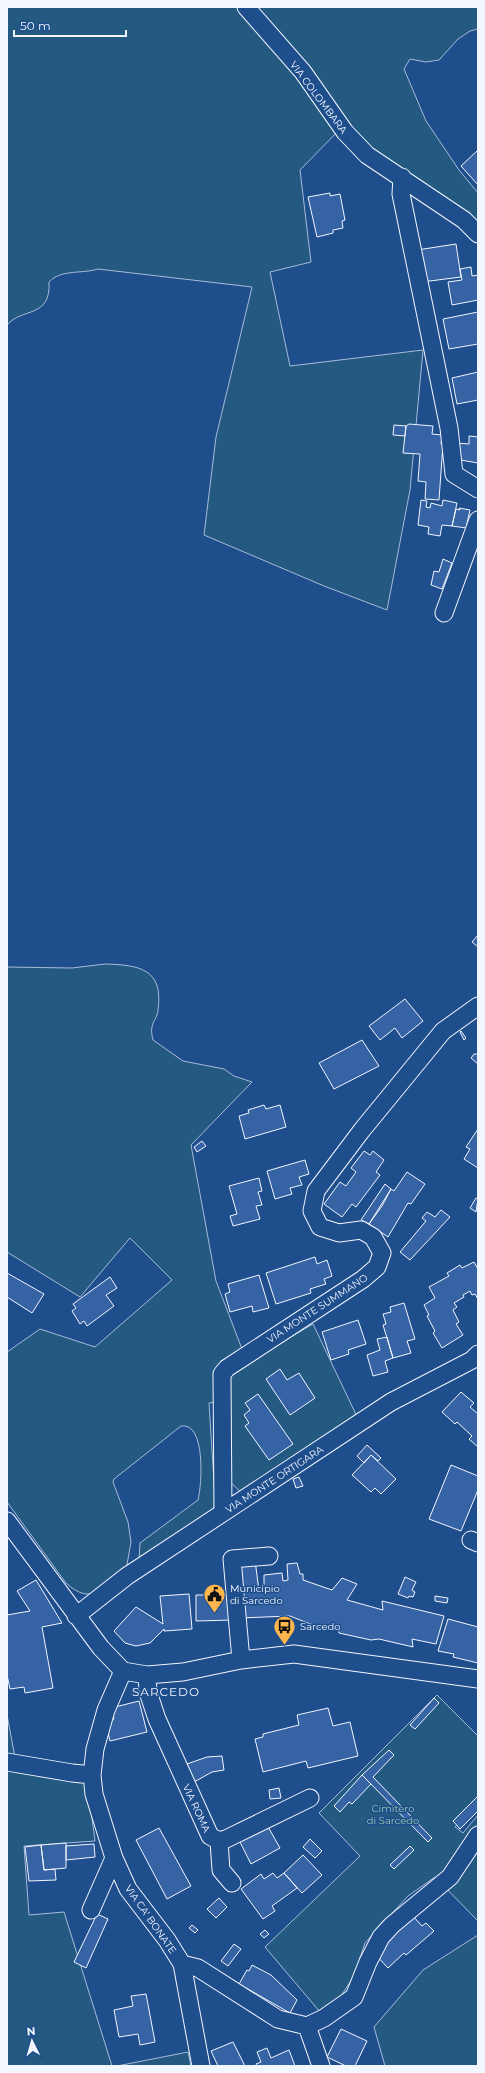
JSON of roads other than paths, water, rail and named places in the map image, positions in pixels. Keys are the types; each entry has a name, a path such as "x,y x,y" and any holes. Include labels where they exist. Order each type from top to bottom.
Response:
{"street":[{"name":"VIA COLOMBARA","path":"246,7 303,72 345,132 368,154 464,220 478,234"},
{"path":"402,177 401,194 450,428 454,474 478,489"},
{"path":"444,613 478,520"},
{"name":"VIA MONTE SUMMANO","path":"222,1512 222,1374 226,1368 363,1279 376,1267 382,1253 373,1237 361,1230 340,1233 320,1227 312,1211 316,1191 362,1130 443,1031 478,1006"},
{"name":"VIA MONTE ORTIGARA","path":"76,1616 127,1576 222,1512 249,1497 391,1402 472,1360 478,1354"},
{"path":"7,1520 76,1616 101,1648 123,1671 147,1675 183,1672 241,1660 294,1654 478,1679"},
{"path":"241,1660 232,1560 269,1556"},
{"name":"VIA CA' BONATE","path":"123,1671 106,1710 96,1749 92,1775 94,1794 99,1815 114,1858 128,1889 168,1940 182,1964 201,2066"},
{"name":"VIA ROMA","path":"147,1675 148,1692 157,1719 210,1836 218,1842 310,1798"},
{"path":"7,1762 92,1775"},
{"path":"182,1964 198,1968 278,2019 307,2026 324,2018 354,1997 368,1962 381,1937 392,1925 450,1877 478,1835"},
{"path":"218,1842 221,1870 232,1883"},
{"path":"91,1910 114,1858"},
{"path":"307,2026 321,2066"}],"place":[{"name":"Municipio di Sarcedo","path":"214,1614"},
{"name":"Sarcedo","path":"285,1646"}],"district":[{"name":"SARCEDO","path":"166,1692"}],"park label":[{"name":"Cimitero di Sarcedo","path":"393,1814"}]}
